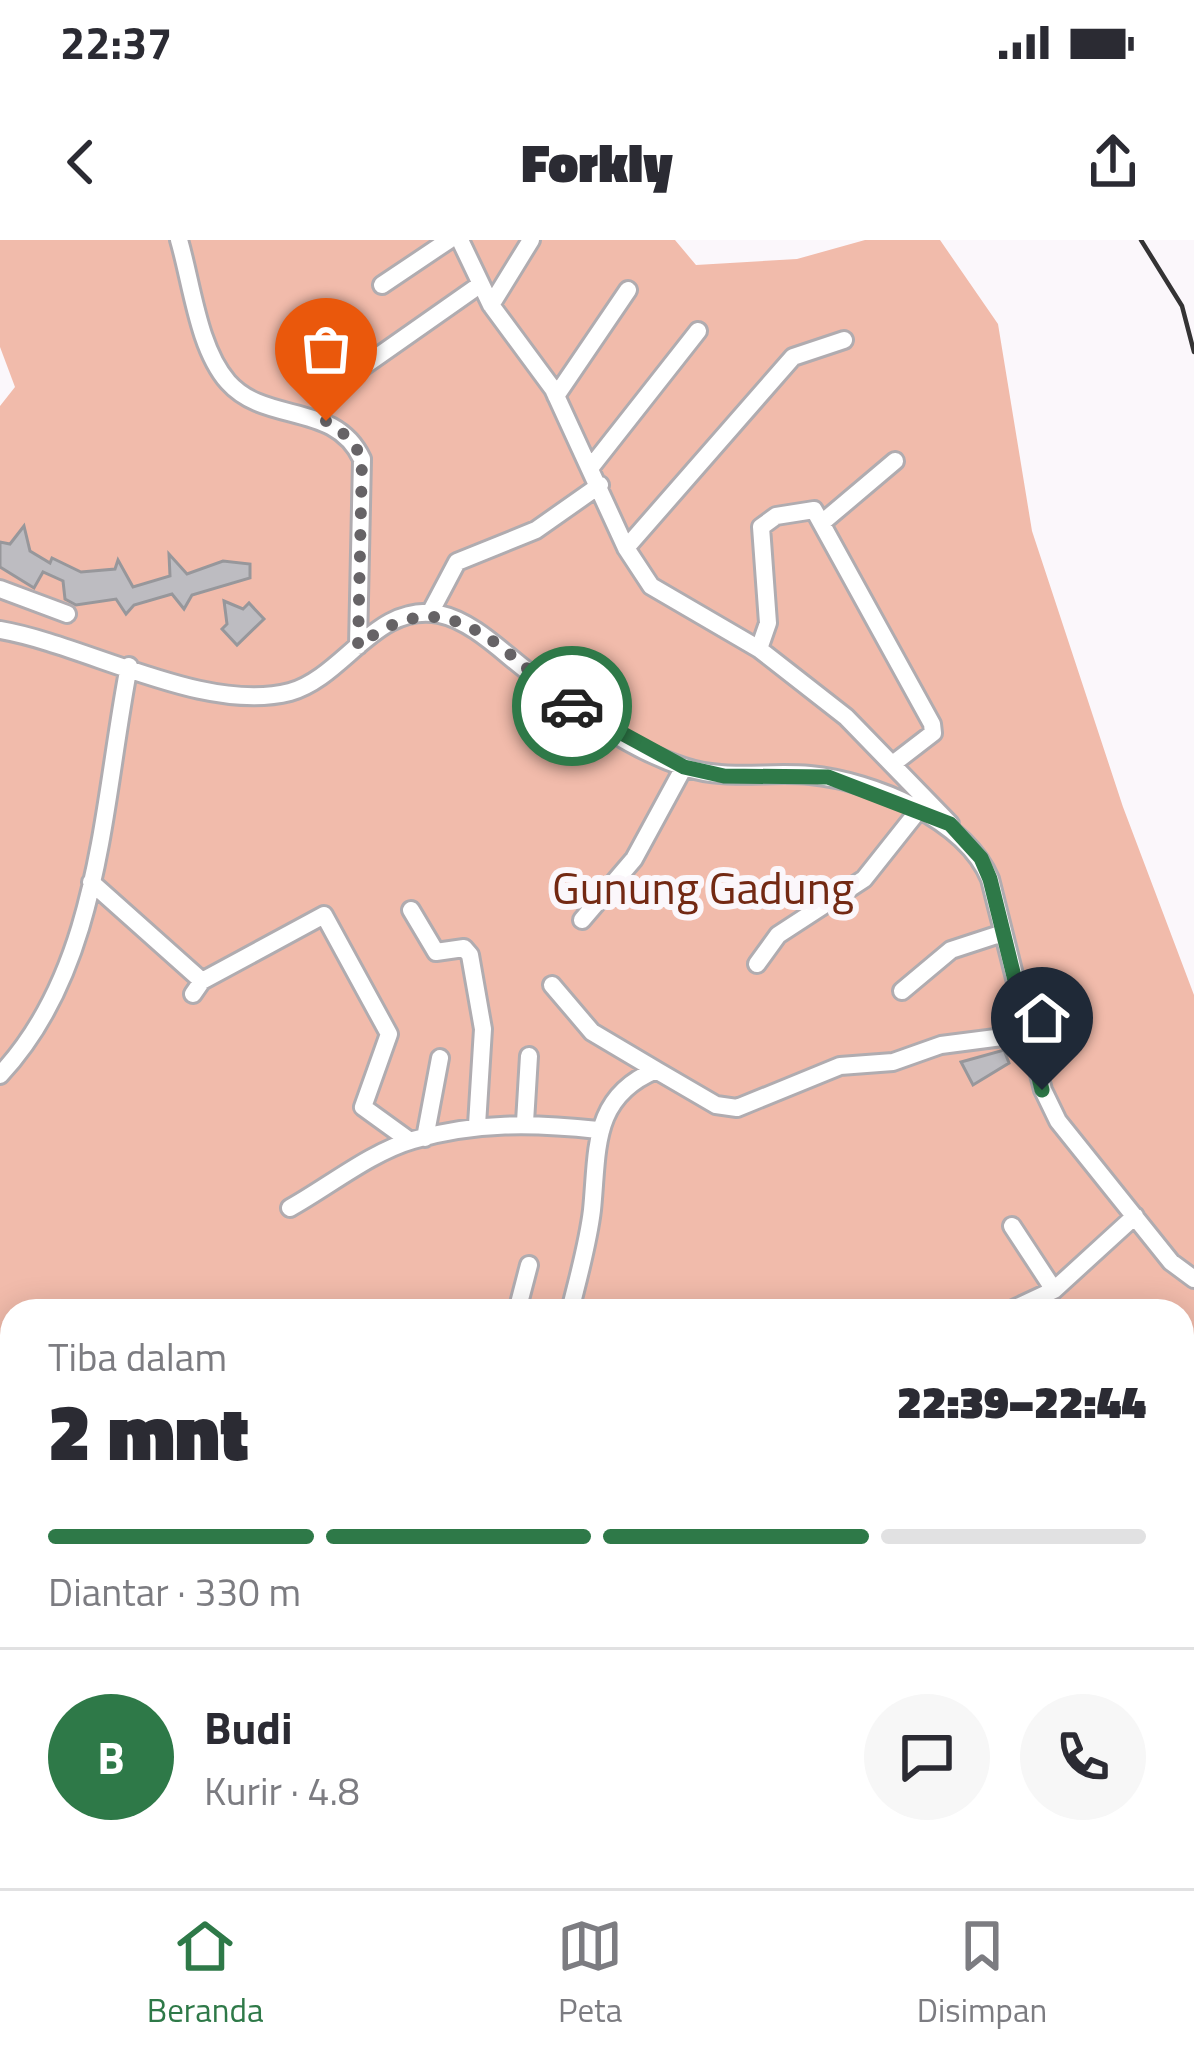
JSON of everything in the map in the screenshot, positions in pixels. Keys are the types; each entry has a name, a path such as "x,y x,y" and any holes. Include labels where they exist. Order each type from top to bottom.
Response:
{"street":[{"path":"179,240 213,360 232,386 260,403 335,426 352,440 362,459 358,646"},
{"path":"382,285 448,240"},
{"path":"460,240 491,305 556,397 626,548 651,586 760,649 847,717 981,858 1026,1034 1058,1121 1171,1262 1194,1279"},
{"path":"491,305 531,240"},
{"path":"347,378 482,284"},
{"path":"556,397 628,290"},
{"path":"590,466 698,331"},
{"path":"626,548 789,361 808,349 844,340"},
{"path":"824,521 895,461"},
{"path":"430,613 446,573 457,562 536,530 600,485"},
{"path":"760,649 768,622 761,527 792,511 814,510 932,724 933,733 926,742 894,763"},
{"path":"0,578 0,588 67,614"},
{"path":"0,630 45,638 173,682 244,696 285,693 310,682 394,621 430,613 451,618 497,646 590,720 684,767 724,776 828,777 950,824"},
{"path":"0,1075 34,1031 66,973 92,882 129,666"},
{"path":"582,920 634,859 684,767"},
{"path":"757,964 778,935 864,878 918,811"},
{"path":"92,882 198,987 324,915 388,1034 363,1107 418,1140"},
{"path":"411,910 436,952 464,948 470,955 483,1029 477,1126"},
{"path":"902,991 951,950 1003,933"},
{"path":"552,985 592,1032 716,1105 737,1108 840,1066 893,1062 941,1045 1026,1034"},
{"path":"525,1122 530,1056"},
{"path":"418,1140 440,1058"},
{"path":"573,1299 592,1212 598,1130 620,1091 656,1070"},
{"path":"290,1208 418,1140 477,1126 525,1122 598,1130"},
{"path":"1035,1299 1054,1290 1135,1216"},
{"path":"1012,1226 1054,1290"},
{"path":"520,1299 530,1265"}],"green space":[{"name":"Gunung Gadung","path":"0,240 675,240 696,265 797,259 865,240 940,240 998,324 1032,531 1123,807 1194,995 1194,1299 0,1299 0,406 15,387 0,347"}],"building":[{"path":"24,526 30,551 50,563 52,558 81,572 115,569 118,560 133,587 170,576 169,554 187,574 223,561 250,564 250,578 192,595 184,609 172,594 134,605 126,614 116,599 76,605 65,599 63,581 43,572 34,588 0,567 0,542 10,544"},
{"path":"224,601 243,609 249,603 264,619 237,645 222,629 227,624"},
{"path":"1004,1050 1009,1063 973,1085 961,1062"}],"railway":[{"path":"1141,240 1182,306 1194,352"}],"way so far":[{"path":"326,421 352,440 362,459 358,646 407,615 443,615 497,646 572,706"}],"route":[{"path":"572,706 662,760 684,767 724,776 828,777 950,824 981,858 990,879 1042,1090"}]}
